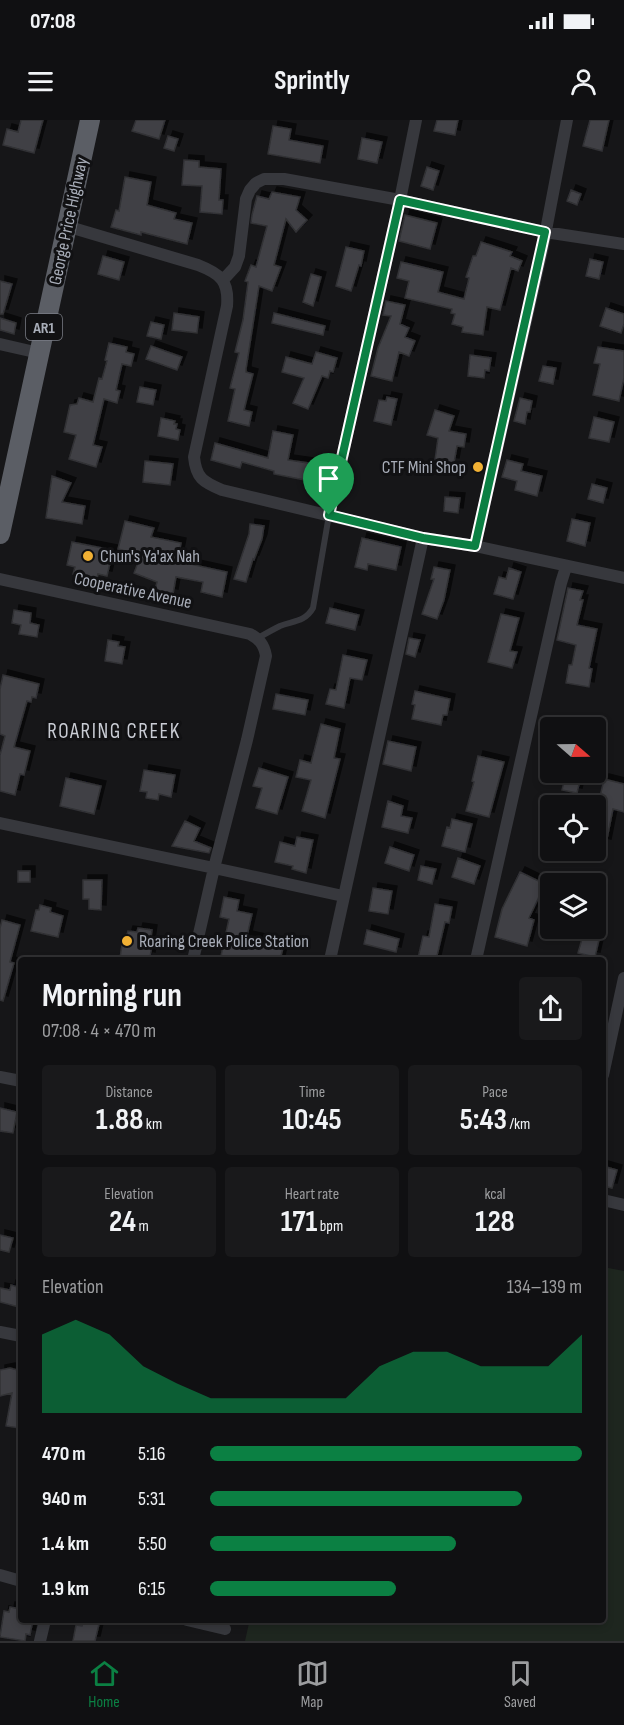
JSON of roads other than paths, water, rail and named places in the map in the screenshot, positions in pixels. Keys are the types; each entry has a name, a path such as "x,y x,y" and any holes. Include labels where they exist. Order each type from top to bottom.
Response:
{"highway":[{"name":"George Price Highway","path":"0,534 90,120"}],"street":[{"path":"329,515 416,120"},
{"path":"475,546 545,232 567,120"},
{"path":"223,280 235,267 239,256 246,199 256,183 264,179 284,179 400,200 545,232 624,244"},
{"path":"66,226 198,265 217,273 223,280 228,295 227,306 194,457 195,469 201,479 209,485 423,538 475,546 566,567 624,576"},
{"path":"0,344 39,353"},
{"path":"331,957 423,538"},
{"path":"477,957 566,567"},
{"name":"Cooperative Avenue","path":"0,579 237,631 258,638"},
{"path":"194,957 266,656 264,647 258,638"},
{"path":"0,824 343,896"},
{"path":"606,1066 619,1029 624,978"},
{"path":"0,1077 18,1080"},
{"path":"606,1201 624,1204"},
{"path":"0,1332 18,1335"},
{"path":"0,1575 18,1580"},
{"path":"40,1641 44,1623"},
{"path":"200,1623 225,1629"}],"lane":[{"path":"258,638 280,626 304,619 313,609 329,515"}],"place":[{"name":"CTF Mini Shop","path":"478,467"},
{"name":"Chun's Ya'ax Nah","path":"88,556"},
{"name":"Roaring Creek Police Station","path":"127,941"}],"district":[{"name":"ROARING CREEK","path":"114,731"}]}
